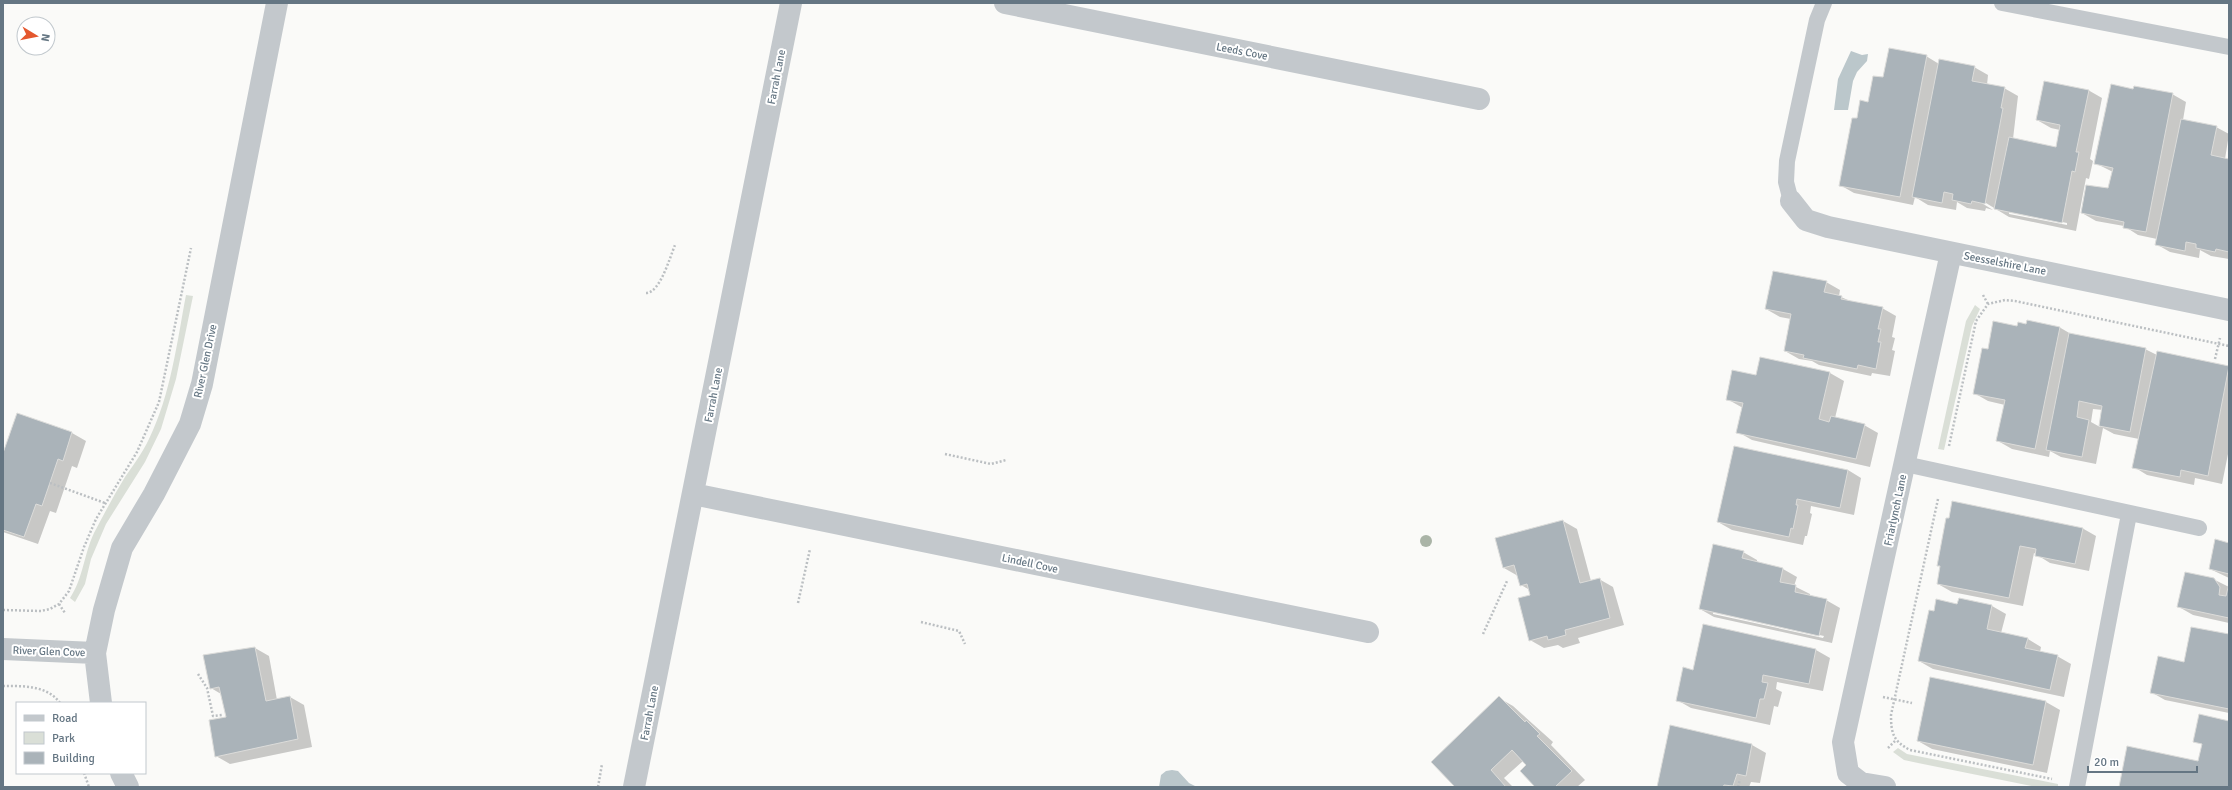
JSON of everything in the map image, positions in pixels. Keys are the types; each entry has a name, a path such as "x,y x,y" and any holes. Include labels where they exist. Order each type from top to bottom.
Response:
{"street":[{"name":"River Glen Drive","path":"102,702 95,653 104,610 122,548 154,494 190,424 202,384 277,3"},
{"name":"Farrah Lane","path":"634,787 791,3"},
{"name":"Leeds Cove","path":"1004,3 1479,99"},
{"name":"Seesselshire Lane","path":"1791,201 1806,220 1828,227 2229,310"},
{"name":"Friarlynch Lane","path":"1886,787 1861,783 1848,773 1843,742 1952,253"},
{"name":"Lindell Cove","path":"693,494 1368,632"},
{"name":"River Glen Cove","path":"3,649 95,653"},
{"path":"122,774 128,787"}],"lane":[{"path":"1791,201 1786,182 1787,161 1817,20 1824,3"},
{"path":"2002,3 2229,47"},
{"path":"1905,464 2129,514 2199,528"},
{"path":"2077,786 2129,514"}],"path":[{"path":"646,293 653,292 658,286 675,245"},
{"path":"3,610 41,612 59,604 69,591 84,547 105,503 137,452 160,402 192,248"},
{"path":"1983,296 1988,304"},
{"path":"2077,786 1910,750 1896,741 1891,731 1895,700 1976,321 1988,304 2005,300 2229,346"},
{"path":"2215,360 2221,334"},
{"path":"946,454 991,464 1006,460"},
{"path":"50,484 105,503"},
{"path":"798,603 811,544"},
{"path":"1483,634 1507,581"},
{"path":"59,604 65,613"},
{"path":"921,622 953,628 959,631 965,644"},
{"path":"198,674 207,688 213,716 222,715"},
{"path":"3,686 22,686 40,689 55,696 59,702"},
{"path":"1882,697 1912,703"},
{"path":"1888,748 1896,741"},
{"path":"598,787 602,764"},
{"path":"84,774 89,787"},
{"path":"1738,787 1740,778"}],"green space":[{"path":"186,295 193,296 176,379 161,429 145,462 106,524 91,559 85,584 75,602 70,598 81,575 94,533 125,477 144,449 157,422 168,386"},
{"path":"1975,305 1980,309 1972,326 1944,450 1938,449 1966,321"},
{"path":"1898,748 1907,754 2058,784 2058,787 2037,787 1904,760 1893,752"}],"shaded area":[{"path":"1851,51 1862,55 1868,54 1867,61 1857,72 1853,81 1848,110 1834,110 1838,79"},
{"path":"1166,771 1178,771 1189,783 1197,787 1159,787 1161,775"}],"building":[{"path":"1889,48 1927,55 1900,197 1839,186 1852,118 1857,118 1860,100 1868,102 1873,76 1883,77"},
{"path":"1939,59 1975,66 1972,81 2005,87 2001,108 2003,108 1985,204 1972,201 1971,204 1952,200 1953,194 1944,192 1942,203 1912,197"},
{"path":"2044,81 2089,90 2076,152 2079,152 2075,172 2072,171 2062,223 1994,209 2009,137 2056,147 2060,125 2036,120"},
{"path":"2111,84 2133,89 2134,86 2173,93 2146,232 2123,228 2124,222 2081,213 2086,185 2108,188 2113,168 2094,164"},
{"path":"2181,119 2217,126 2211,155 2229,159 2229,252 2216,249 2215,252 2196,248 2196,244 2186,242 2185,251 2155,245"},
{"path":"1773,271 1827,281 1824,292 1842,296 1841,299 1883,307 1878,329 1881,329 1878,342 1881,342 1876,369 1858,365 1857,369 1803,358 1804,355 1784,351 1791,314 1765,309"},
{"path":"2027,320 2060,327 2035,449 1996,441 2005,400 1973,394 1982,348 1988,349 1993,321 2017,326 2018,322 2026,324"},
{"path":"2069,333 2146,348 2130,432 2099,426 2102,406 2079,401 2077,417 2089,420 2082,457 2046,450"},
{"path":"2157,351 2229,366 2208,476 2181,470 2180,477 2132,468"},
{"path":"1760,357 1830,372 1819,419 1829,422 1831,416 1865,424 1856,459 1736,433 1743,403 1726,400 1732,370 1756,375"},
{"path":"17,413 72,432 63,461 58,459 42,506 36,504 24,537 3,530 3,453"},
{"path":"1734,446 1848,470 1840,508 1797,499 1796,505 1798,505 1793,529 1791,528 1789,537 1717,522"},
{"path":"1952,501 2083,528 2075,564 2035,556 2036,549 2020,546 2009,598 1937,584 1940,566 1937,566 1946,518 1949,518"},
{"path":"1563,520 1580,583 1600,578 1610,618 1565,630 1566,635 1548,640 1547,636 1529,641 1518,598 1530,595 1527,584 1520,586 1514,565 1503,568 1495,538"},
{"path":"2215,539 2229,543 2229,574 2209,569"},
{"path":"1713,544 1744,551 1742,558 1783,568 1780,582 1796,585 1795,592 1827,599 1819,636 1699,609"},
{"path":"2185,572 2214,578 2220,587 2219,595 2226,596 2229,583 2229,618 2177,607"},
{"path":"1959,598 1992,605 1987,629 2028,638 2025,648 2058,655 2050,690 1918,661 1929,610 1934,611 1936,599 1957,604"},
{"path":"1703,624 1816,649 1809,684 1763,675 1762,682 1768,683 1764,699 1760,699 1756,718 1676,701 1683,667 1693,670"},
{"path":"2191,627 2229,634 2229,709 2150,693 2158,656 2184,662"},
{"path":"255,647 266,701 290,696 298,739 215,757 209,720 226,717 219,687 210,689 203,655"},
{"path":"1930,677 2046,701 2033,765 1917,741"},
{"path":"1499,696 1525,722 1526,720 1540,734 1537,736 1572,771 1555,787 1535,787 1520,771 1526,765 1512,750 1491,770 1506,787 1455,787 1431,762"},
{"path":"2199,714 2229,721 2229,787 2119,787 2127,746 2198,761 2202,744 2193,742"},
{"path":"1670,725 1752,744 1746,776 1737,774 1733,786 1657,787"}]}
